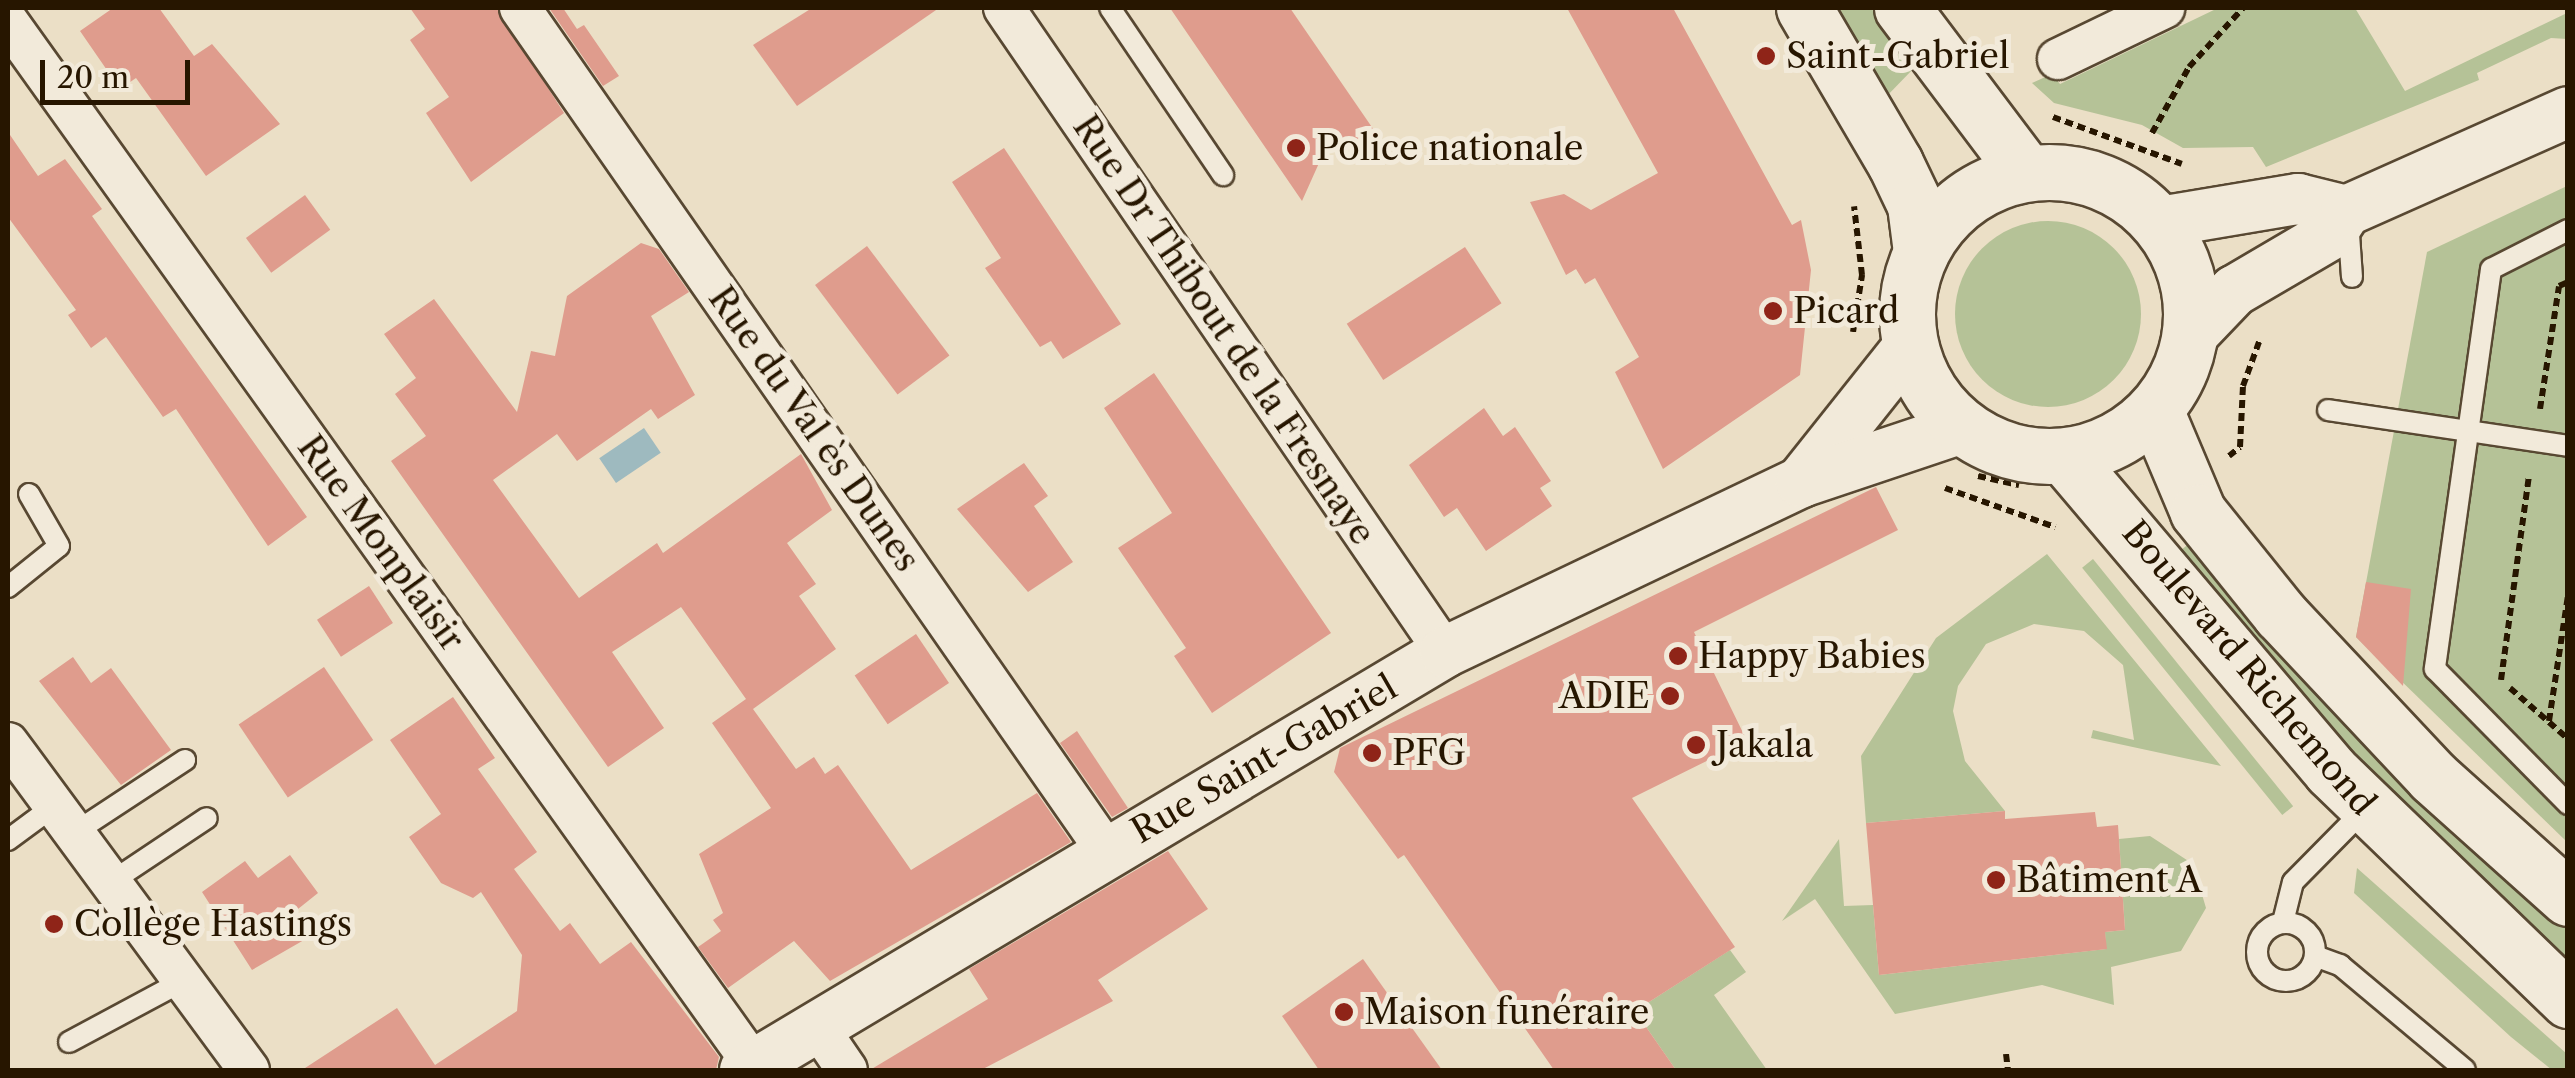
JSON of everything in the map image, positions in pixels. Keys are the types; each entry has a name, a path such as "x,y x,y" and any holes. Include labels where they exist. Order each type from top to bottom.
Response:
{"main road":[{"path":"1804,8 1890,151 1915,204 1921,252"},
{"path":"1902,8 2024,170"},
{"path":"2024,170 2098,181 2160,222 2185,272 2190,337 2155,410 2119,439 2049,474 1994,447 1961,450 1927,389 1909,346 1907,299 1921,252 1958,204 2024,170"},
{"name":"Boulevard Richemond","path":"2155,410 2198,512 2280,614 2433,777 2568,898"},
{"name":"Boulevard Richemond","path":"2049,474 2366,808 2568,1000"}],"street":[{"name":"Rue du Val ès Dunes","path":"520,8 1106,852"},
{"name":"Rue Dr Thibout de la Fresnaye","path":"1004,8 1444,652"},
{"path":"2058,59 2164,8"},
{"name":"Rue Monplaisir","path":"8,22 750,1068"},
{"path":"2190,337 2234,290 2331,234 2346,210 2568,112"},
{"path":"2160,222 2298,199 2346,210"},
{"name":"Rue Saint-Gabriel","path":"1801,482 1909,346"},
{"name":"Rue Saint-Gabriel","path":"750,1068 1444,652 1801,482 1961,450"},
{"path":"8,743 249,1070"},
{"path":"817,1026 847,1070"}],"lane":[{"path":"1110,8 1223,175"},
{"path":"2346,210 2352,277"},
{"path":"2568,230 2491,269 2434,669 2568,804"},
{"path":"2328,410 2568,446"},
{"path":"8,587 60,546 28,494"},
{"path":"8,840 64,820 185,760"},
{"path":"2315,956 2300,978 2266,974 2259,938 2283,922 2294,882 2366,808"},
{"path":"111,882 207,818"},
{"path":"2283,922 2307,931 2315,956"},
{"path":"2315,956 2340,965 2465,1070"},
{"path":"69,1042 182,980"}],"path":[{"path":"2152,133 2189,67 2243,8"},
{"path":"2038,106 2193,166"},
{"path":"1851,346 1862,275 1854,194"},
{"path":"2222,461 2240,447 2242,386 2272,322"},
{"path":"1961,450 2049,474"},
{"path":"1928,482 2064,526"},
{"path":"2548,722 2568,596"},
{"path":"2499,678 2568,740"},
{"path":"2006,1054 2008,1070"}],"green space":[{"path":"1827,8 1871,8 1916,66 1882,101"},
{"path":"2218,8 2355,8 2405,91 2567,13 2567,39 2551,38 2477,73 2479,80 2266,167 2253,147 2183,148 2142,125 2054,103 2032,83 2052,74 2060,84"},
{"path":"2567,186 2567,842 2356,637 2427,252"},
{"path":"2048,221 2084,228 2114,248 2134,278 2141,314 2134,350 2114,380 2084,400 2048,407 2012,400 1982,380 1962,350 1955,314 1962,278 1982,248 2012,228"},
{"path":"2196,538 2567,917 2567,972 2405,821 2175,555"},
{"path":"2047,554 2221,766 2091,738 2093,730 2134,740 2123,665 2084,631 2034,624 1986,644 1958,686 1953,711 1965,761 2005,811 1866,823 1861,756 1936,638"},
{"path":"2093,559 2293,806 2282,815 2082,568"},
{"path":"2150,836 2193,864 2206,908 2181,951 2111,967 2114,1005 2042,985 1895,1014 1815,899 1782,921 1839,839 1844,906 1873,905 1879,975 2106,949 2105,932 2125,930 2119,839"},
{"path":"2357,868 2567,1054 2567,1070 2552,1070 2511,1037 2354,893"},
{"path":"1730,950 1746,972 1714,995 1767,1070 1676,1070 1635,1011"}],"water":[{"path":"644,428 661,453 616,483 599,458"}],"building":[{"path":"113,8 159,8 194,56 212,44 280,124 206,176 136,78 120,89 80,31"},
{"path":"410,8 497,8 564,113 471,182 426,113 449,97 410,40 425,29"},
{"path":"549,8 563,8 577,29 584,25 619,76 603,86"},
{"path":"812,8 939,8 797,106 753,45"},
{"name":"Police nationale","path":"1170,8 1290,8 1378,136 1328,143 1302,201"},
{"path":"1567,8 1673,8 1792,225 1801,220 1811,270 1800,375 1663,469 1615,372 1639,357 1595,278 1585,284 1576,269 1566,275 1530,202 1564,194 1591,210 1658,173"},
{"path":"8,132 38,176 65,159 102,209 92,216 307,517 268,546 176,409 163,417 106,337 91,348 68,315 76,310 8,217"},
{"path":"1004,148 1121,324 1063,359 1051,341 1040,347 985,268 1001,258 952,182"},
{"path":"305,195 330,230 271,273 246,238"},
{"path":"641,243 659,249 689,292 651,316 695,395 658,419 651,409 577,461 557,434 493,480 579,598 657,543 663,553 801,454 832,510 787,543 816,584 799,596 836,649 753,709 796,769 814,757 825,774 838,765 911,870 1037,793 1071,842 830,981 794,941 728,988 698,947 721,931 713,920 723,913 699,854 771,808 712,723 746,699 681,607 612,652 664,728 608,767 391,461 426,436 395,394 416,378 384,334 434,299 517,412 531,351 555,356 567,296"},
{"path":"867,246 949,355 898,395 815,285"},
{"path":"1465,247 1501,303 1383,380 1347,324"},
{"path":"1154,373 1331,633 1212,713 1174,656 1186,648 1118,548 1172,513 1104,408"},
{"path":"1484,408 1503,436 1515,427 1551,481 1540,488 1552,506 1486,551 1457,508 1444,517 1409,465"},
{"path":"1024,463 1048,496 1034,506 1073,562 1028,592 957,509"},
{"path":"1876,487 1898,530 1694,632 1747,741 1632,798 1735,947 1635,1011 1676,1070 1554,1070 1404,855 1398,859 1334,772 1340,748"},
{"path":"2366,582 2411,589 2403,686 2356,637"},
{"path":"369,586 393,623 341,657 317,620"},
{"path":"916,634 949,683 888,724 855,675"},
{"path":"73,657 91,683 111,668 171,750 121,785 39,681"},
{"path":"324,667 373,740 288,798 239,725"},
{"path":"453,697 495,758 478,769 537,852 514,869 560,931 570,923 600,964 631,942 719,1057 716,1070 302,1070 397,1008 435,1065 517,1011 522,955 481,892 473,898 441,883 409,837 441,814 390,740"},
{"path":"1077,731 1128,808 1112,817 1060,743"},
{"name":"Bâtiment A","path":"2005,811 2005,819 2095,812 2097,827 2118,825 2125,930 2105,932 2107,949 1879,975 1866,823"},
{"path":"1168,851 1208,909 1098,980 1113,1001 981,1070 870,1070 988,999 969,969"},
{"path":"290,855 318,893 288,917 304,940 252,970 202,892 245,861 258,878"},
{"name":"Maison funéraire","path":"1363,959 1442,1070 1319,1070 1282,1016"}],"place":[{"name":"Saint-Gabriel","path":"1766,56"},
{"name":"Police nationale","path":"1296,148"},
{"name":"Picard","path":"1773,311"},
{"name":"Happy Babies","path":"1678,656"},
{"name":"ADIE","path":"1670,696"},
{"name":"Jakala","path":"1696,745"},
{"name":"PFG","path":"1372,753"},
{"name":"Bâtiment A","path":"1996,880"},
{"name":"Collège Hastings","path":"54,924"},
{"name":"Maison funéraire","path":"1344,1012"}]}
